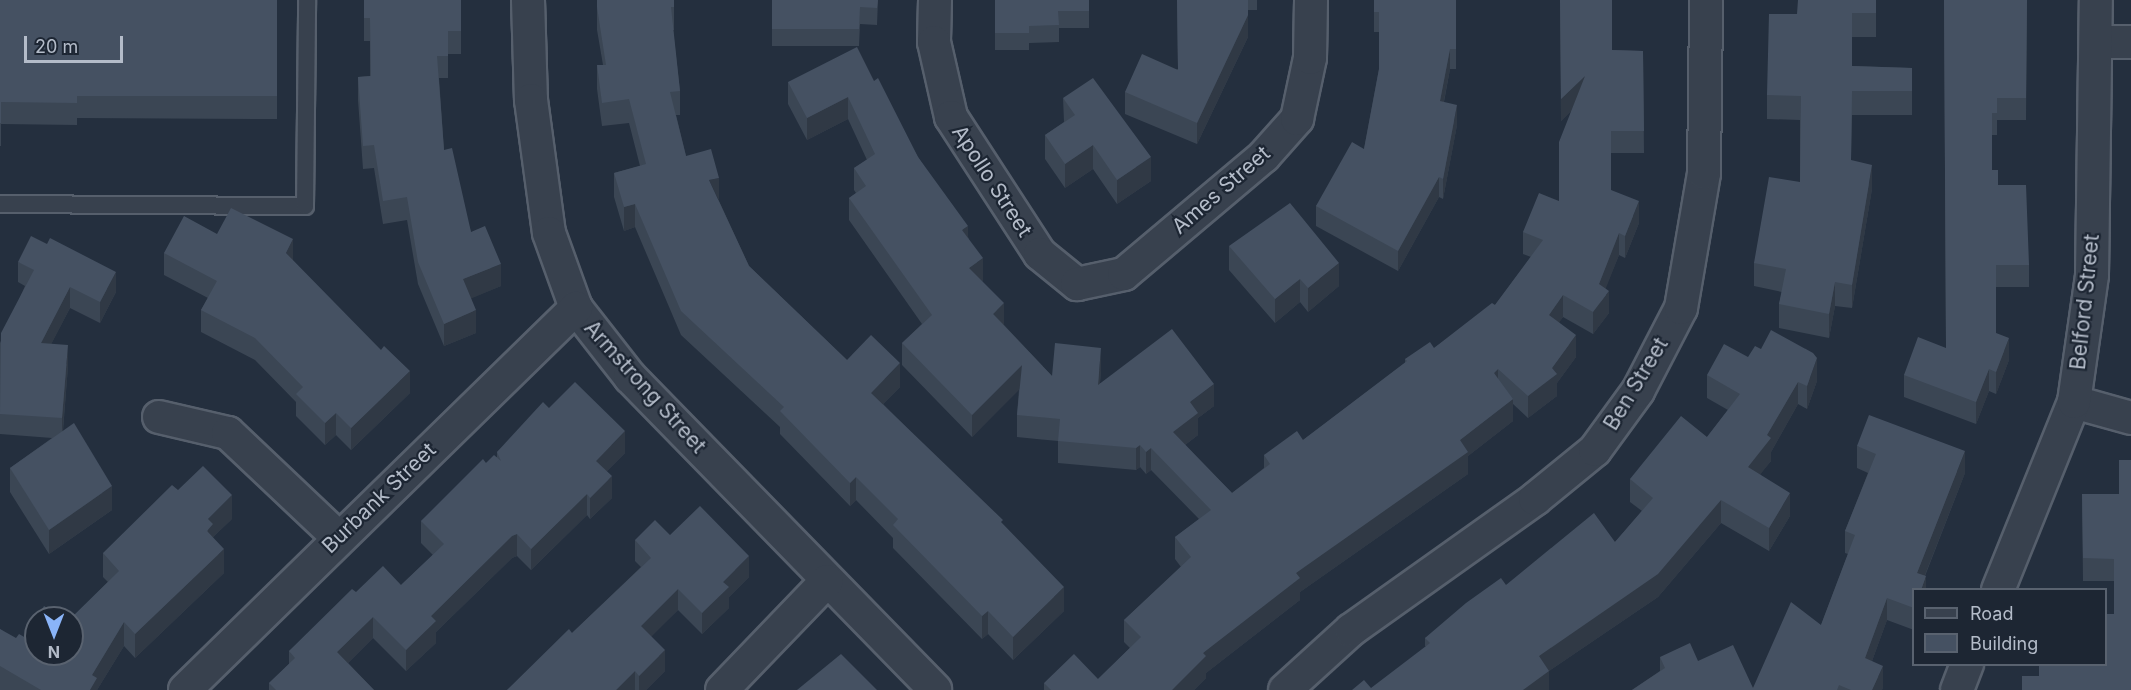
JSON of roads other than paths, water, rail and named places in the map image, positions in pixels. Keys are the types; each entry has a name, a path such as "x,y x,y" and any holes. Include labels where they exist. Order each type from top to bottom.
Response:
{"street":[{"name":"Armstrong Street","path":"528,0 531,100 549,233 576,308 630,377 827,582 935,690"},
{"name":"Apollo Street","path":"934,0 934,42 951,117 1040,254"},
{"name":"Ames Street","path":"1040,254 1077,284 1124,274 1264,156 1297,118 1310,58 1311,0"},
{"name":"Ben Street","path":"1285,690 1351,630 1535,499 1595,450 1638,391 1681,308 1704,173 1706,0"},
{"name":"Belford Street","path":"1999,588 2074,402 2092,275 2096,0"},
{"path":"2096,42 2131,42"},
{"name":"Burbank Street","path":"185,690 338,537 576,308"},
{"path":"2074,402 2131,418"},
{"path":"159,417 228,432 338,537"},
{"path":"722,690 827,582"},
{"path":"1957,690 1966,666"}],"lane":[{"path":"0,204 305,206 307,0"}]}
